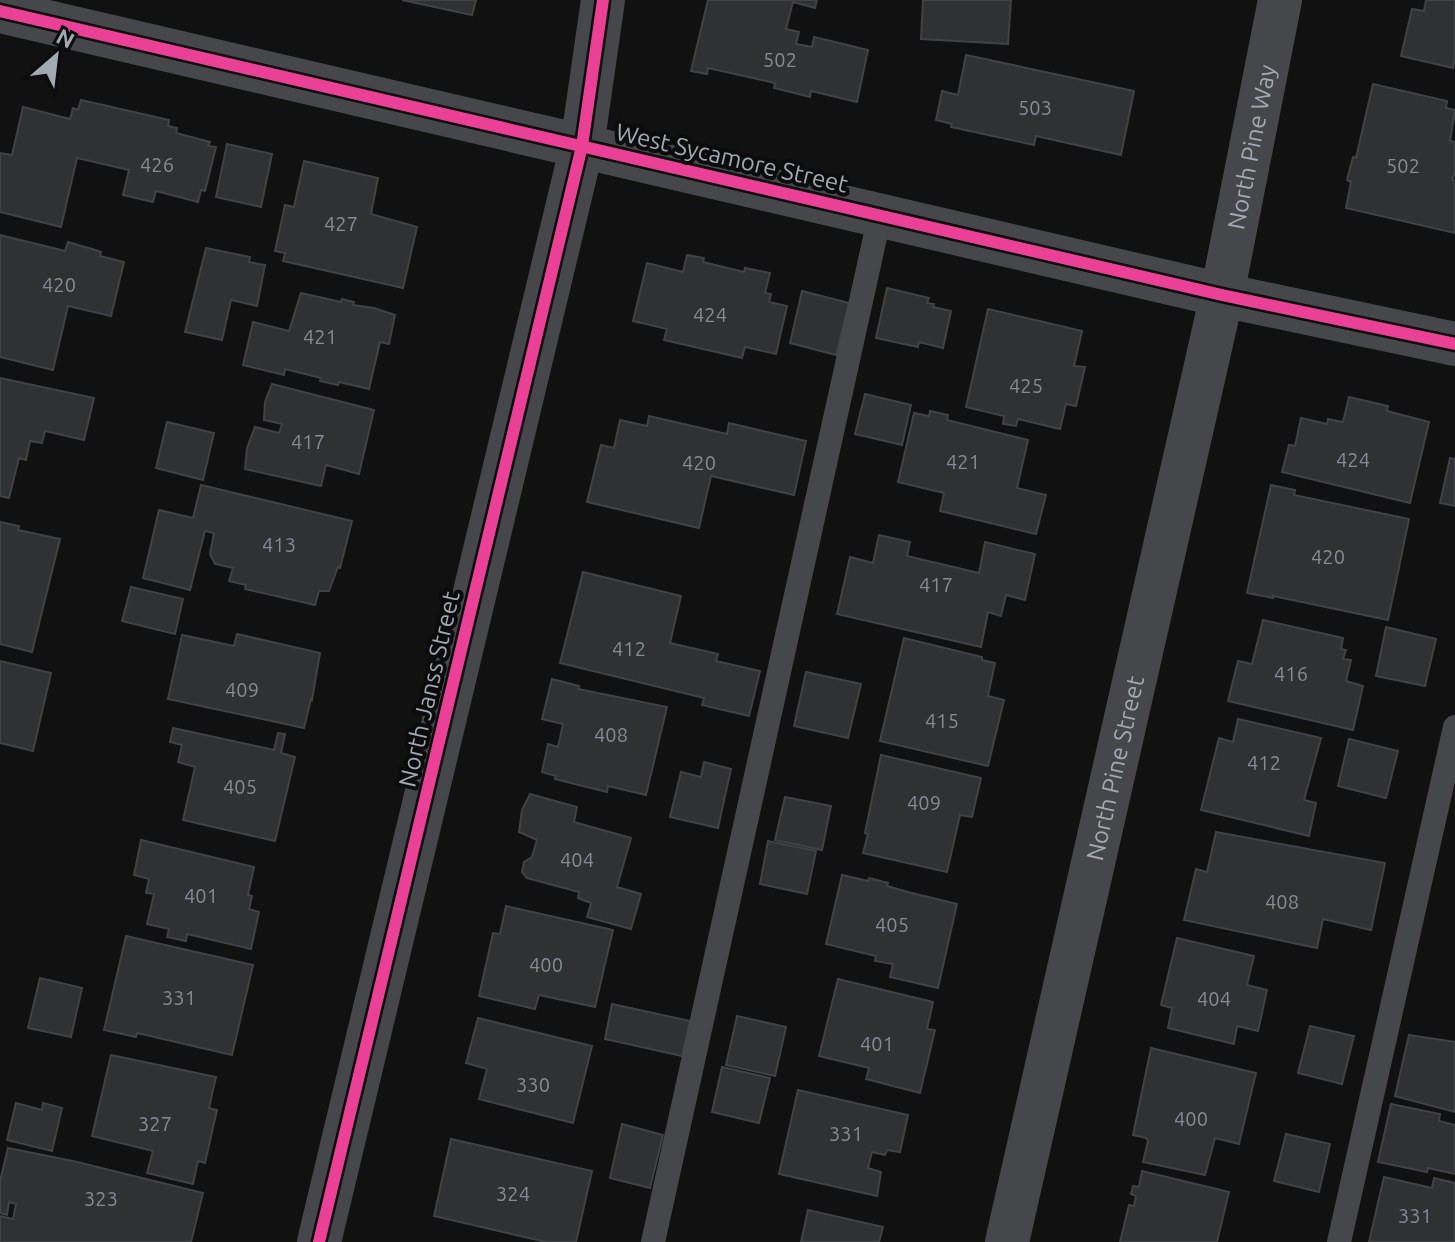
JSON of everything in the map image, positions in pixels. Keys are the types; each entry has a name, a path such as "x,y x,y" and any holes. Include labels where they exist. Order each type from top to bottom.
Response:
{"street":[{"name":"North Janss Street","path":"319,1242 582,146 603,0"},
{"name":"North Pine Way","path":"1222,295 1280,0"},
{"name":"West Sycamore Street","path":"0,11 1222,295 1455,344"},
{"name":"North Pine Street","path":"1007,1242 1222,295"}],"lane":[{"path":"653,1242 880,215"},
{"path":"1339,1242 1455,727"}],"building":[{"path":"402,0 476,0 472,15"},
{"path":"708,0 817,0 815,8 793,2 786,29 799,32 796,44 812,47 814,37 868,50 857,102 811,91 810,97 774,88 775,83 708,68 707,74 691,71"},
{"path":"923,0 1011,0 1008,44 921,39"},
{"path":"1426,0 1455,0 1453,68 1401,56 1412,9 1424,11"},
{"path":"966,55 1134,91 1121,155 1036,136 1034,145 951,127 952,124 936,120 942,91 958,95"},
{"path":"1373,84 1447,101 1446,108 1455,110 1450,141 1455,142 1455,173 1452,180 1455,181 1455,233 1346,208 1351,182 1347,180 1353,157 1356,158"},
{"path":"81,100 169,120 168,126 177,128 176,133 210,142 208,146 216,147 205,191 201,190 198,202 156,191 153,202 123,195 129,170 77,158 61,227 0,212 0,153 12,155 23,107 70,119 73,108 78,110"},
{"path":"227,144 272,154 261,207 216,197"},
{"path":"304,161 378,178 371,214 417,227 403,288 283,261 285,253 275,251 285,205 294,207"},
{"path":"0,235 65,251 68,242 101,252 100,256 124,262 111,316 68,306 53,370 0,357"},
{"path":"206,248 250,257 249,262 265,265 257,306 231,300 222,340 185,332"},
{"path":"687,255 744,272 745,268 770,273 765,293 771,294 769,302 787,306 776,354 745,347 742,358 664,340 667,329 633,321 647,263 683,272"},
{"path":"887,288 929,298 927,303 934,304 933,307 951,311 943,348 919,342 918,347 876,338"},
{"path":"802,291 849,303 836,355 790,343"},
{"path":"301,293 341,302 342,299 354,302 353,305 395,315 389,344 380,342 369,389 320,381 321,378 285,369 284,375 243,365 253,322 289,331"},
{"path":"988,309 1082,331 1074,366 1085,367 1076,406 1066,404 1060,429 1018,419 1016,426 1003,424 1004,416 966,407"},
{"path":"0,378 94,398 84,440 45,431 42,443 30,441 26,460 19,458 9,498 0,496"},
{"path":"272,384 374,410 359,474 326,465 321,486 245,469 247,448 255,427 279,433 282,424 264,420 265,402"},
{"path":"865,394 911,405 902,445 855,434"},
{"path":"1349,397 1388,406 1387,411 1429,422 1410,503 1282,472 1289,445 1295,446 1301,418 1327,424 1328,419 1343,422"},
{"path":"930,411 948,415 947,420 1028,440 1017,488 1046,495 1036,534 940,511 944,493 898,482 914,413 929,416"},
{"path":"649,416 727,434 729,423 806,441 794,495 711,476 699,528 587,502 601,445 614,448 620,420 647,426"},
{"path":"167,422 214,433 203,480 156,468"},
{"path":"1450,458 1455,459 1455,506 1440,503"},
{"path":"201,485 352,521 340,568 329,591 319,591 315,605 245,589 246,585 229,581 233,568 215,564 210,554 214,533 205,531 190,590 143,578 159,510 193,518"},
{"path":"1271,485 1295,490 1294,495 1409,519 1388,620 1247,593"},
{"path":"0,522 19,526 18,530 60,539 32,652 0,644"},
{"path":"879,535 910,542 907,556 979,573 985,542 1035,554 1025,600 1006,595 1001,616 988,612 981,647 837,614 850,557 873,563"},
{"path":"583,572 681,596 670,643 718,654 716,661 760,671 749,716 702,705 704,698 560,663"},
{"path":"131,587 183,599 175,634 122,621"},
{"path":"1263,620 1343,638 1341,649 1346,650 1343,659 1351,660 1346,681 1363,686 1353,730 1228,701 1238,661 1252,664"},
{"path":"1386,627 1436,639 1425,686 1376,676"},
{"path":"237,634 320,653 304,728 168,699 182,635 234,646"},
{"path":"904,638 995,663 988,696 1004,700 988,766 880,741"},
{"path":"0,661 51,673 33,751 0,743"},
{"path":"806,672 861,684 848,738 794,726"},
{"path":"552,679 579,686 578,689 667,707 646,795 608,786 607,792 555,779 556,776 542,772 548,744 558,747 563,724 542,719"},
{"path":"1238,719 1321,738 1304,800 1316,803 1309,836 1201,810 1219,738 1233,742"},
{"path":"173,728 274,750 278,733 285,734 281,753 295,757 275,841 183,820 195,767 178,762 182,745 170,742"},
{"path":"1349,739 1398,751 1386,798 1338,786"},
{"path":"881,755 981,778 972,817 960,815 947,872 863,853"},
{"path":"704,762 731,769 718,828 670,817 681,772 701,777"},
{"path":"530,794 577,807 574,822 631,838 617,887 641,894 631,929 587,917 591,903 578,898 579,892 527,878 522,872 524,862 532,857 537,840 519,832 522,810"},
{"path":"785,797 831,806 822,850 775,840"},
{"path":"1216,832 1385,863 1371,930 1323,919 1317,948 1184,920 1196,869 1207,872"},
{"path":"141,840 254,867 248,895 252,896 249,909 259,912 251,949 187,934 186,941 167,937 169,929 147,924 154,894 146,893 149,879 134,875"},
{"path":"768,841 816,851 807,894 760,884"},
{"path":"842,875 868,881 869,878 888,883 887,886 957,904 938,988 890,977 893,964 875,961 876,956 826,944"},
{"path":"506,906 613,930 595,1007 539,995 535,1009 479,996 493,933 500,934"},
{"path":"126,936 253,965 232,1055 137,1033 136,1037 104,1030"},
{"path":"1177,938 1254,956 1247,985 1267,990 1258,1031 1237,1026 1234,1044 1168,1028 1172,1008 1161,1005"},
{"path":"40,978 82,988 71,1037 28,1028"},
{"path":"838,979 933,1002 927,1029 935,1030 920,1093 866,1079 869,1068 819,1056"},
{"path":"612,1004 690,1021 682,1056 605,1039"},
{"path":"737,1016 786,1027 775,1076 726,1065"},
{"path":"478,1018 592,1046 573,1123 479,1099 487,1069 466,1063"},
{"path":"1310,1026 1354,1036 1342,1084 1298,1073"},
{"path":"1409,1035 1455,1042 1455,1112 1395,1096"},
{"path":"1151,1048 1256,1073 1239,1144 1215,1138 1205,1175 1143,1162 1148,1141 1133,1135"},
{"path":"111,1055 216,1077 209,1108 217,1110 205,1163 198,1161 193,1184 147,1173 153,1151 92,1136"},
{"path":"722,1067 770,1078 759,1123 712,1112"},
{"path":"798,1090 908,1115 900,1152 887,1150 885,1155 872,1152 868,1168 881,1172 877,1196 779,1174"},
{"path":"16,1103 42,1110 43,1103 62,1108 52,1151 7,1140"},
{"path":"1391,1104 1440,1114 1439,1121 1455,1125 1455,1174 1378,1162"},
{"path":"622,1124 663,1135 650,1188 610,1178"},
{"path":"1286,1134 1330,1144 1319,1192 1274,1181"},
{"path":"451,1139 592,1171 576,1242 546,1242 434,1216"},
{"path":"8,1148 203,1193 191,1242 0,1242 0,1216 13,1219 16,1204 9,1202 7,1215 0,1213 0,1181"},
{"path":"1142,1171 1229,1192 1217,1242 1120,1242 1129,1205 1134,1206 1136,1196 1131,1194 1133,1186 1139,1187"},
{"path":"1384,1177 1432,1188 1434,1178 1455,1183 1455,1242 1369,1242"},
{"path":"808,1210 883,1227 879,1242 801,1242"}],"cycle path":[{"path":"319,1242 582,146 603,0"},
{"path":"0,11 1222,295 1455,344"}]}
